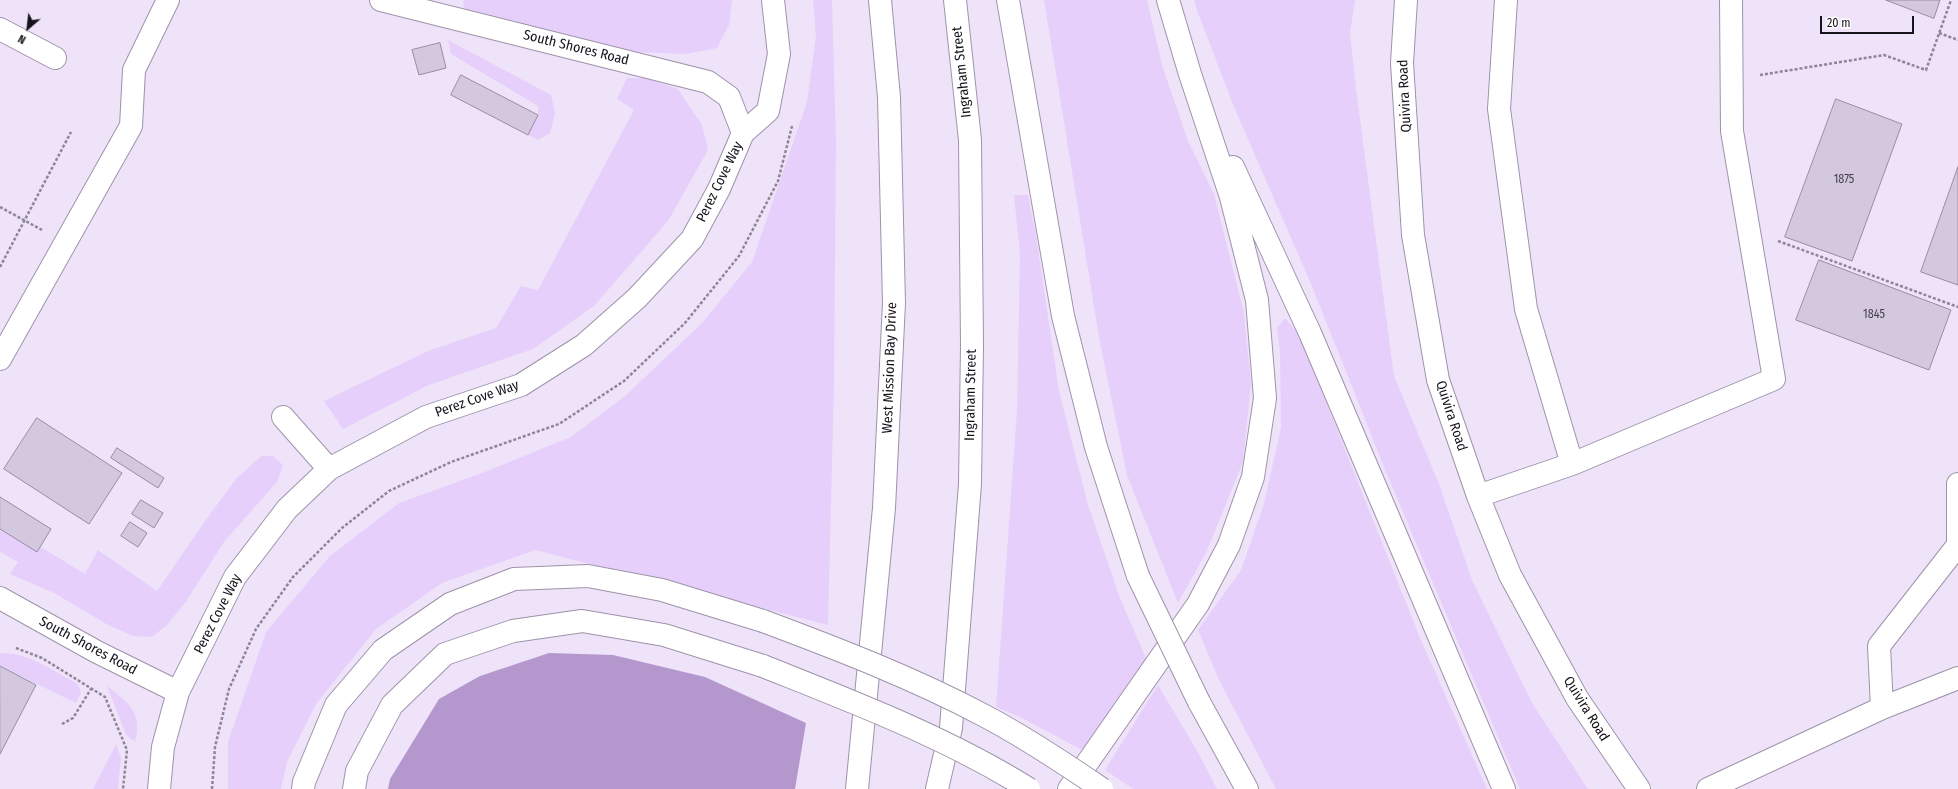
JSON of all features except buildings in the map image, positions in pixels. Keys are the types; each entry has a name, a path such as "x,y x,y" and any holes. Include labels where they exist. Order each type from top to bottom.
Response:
{"main road":[{"path":"0,359 130,126 134,70 168,0"},
{"name":"South Shores Road","path":"381,0 708,82 729,97 744,133"},
{"name":"Perez Cove Way","path":"159,789 163,747 178,692 235,577 287,509 330,469 426,417 521,385 584,344 637,298 692,239 719,189 744,133 768,111 778,54 773,0"},
{"name":"West Mission Bay Drive","path":"861,736 884,508 894,303 889,98 880,0"},
{"name":"Ingraham Street","path":"937,789 951,728 970,484 972,345 970,140 955,0"},
{"path":"1008,0 1063,316 1096,447 1138,576 1199,702 1247,789"},
{"path":"1069,789 1198,604 1229,545 1253,477 1265,398 1257,300 1231,197 1190,74 1168,0"},
{"name":"Quivira Road","path":"1406,0 1402,63 1414,235 1438,380 1478,496 1510,574 1577,698 1639,789"},
{"path":"1506,0 1499,109 1526,309 1572,464"},
{"path":"1478,496 1572,464 1774,379 1732,131 1731,0"},
{"path":"0,29 55,58"},
{"path":"1190,74 1310,333 1504,789"},
{"path":"283,417 330,469"},
{"path":"1882,708 1879,646 1958,545 1958,484"},
{"path":"303,789 304,782 336,705 383,650 450,604 514,579 588,576 662,590 763,621 827,645 907,678 984,716 1045,751 1102,789"},
{"name":"South Shores Road","path":"0,598 97,652 178,692"},
{"path":"354,789 357,771 392,705 445,654 513,631 582,621 664,635 763,666 885,715 1003,773 1029,789"},
{"path":"1708,789 1882,708 1958,678"},
{"path":"844,789 861,736"},
{"path":"857,789 861,736"}],"path":[{"path":"1756,76 1884,55 1926,70 1951,0"},
{"path":"1939,33 1958,40"},
{"path":"0,268 71,132"},
{"path":"0,207 65,242"},
{"path":"1749,230 1958,307"},
{"path":"16,648 42,658 105,697 127,750 123,789"},
{"path":"62,724 73,718 92,688"}],"shaded area":[{"path":"465,0 732,0 729,25 717,48 686,54 635,52 469,12 464,8 463,2"},
{"path":"813,0 832,0 836,142 834,384 828,625 535,550 442,583 376,629 316,704 287,762 281,789 228,789 228,742 266,632 330,556 399,503 482,473 571,437 625,396 701,324 752,262 807,102 816,36"},
{"path":"1044,0 1147,0 1162,65 1188,141 1214,194 1244,313 1251,384 1243,462 1206,553 1178,603 1127,475 1100,343"},
{"path":"1194,0 1355,0 1350,33 1394,376 1439,484 1472,580 1532,703 1588,789 1520,789 1386,472 1311,284 1234,107"},
{"path":"448,40 551,95 555,113 550,133 538,140 528,135 538,115 538,106 451,54"},
{"path":"627,78 647,78 678,89 702,125 708,150 668,221 594,306 533,349 429,385 343,429 324,401 428,351 496,328 521,286 538,290 634,110 617,99"},
{"path":"1014,195 1028,195 1036,235 1059,391 1088,505 1120,598 1148,663 1082,750 1020,717 996,707 1017,410 1020,254"},
{"path":"1285,318 1299,334 1420,638 1487,789 1276,789 1219,680 1198,630 1241,570 1264,504 1281,427 1280,352 1277,328"},
{"path":"261,456 273,456 283,465 277,482 224,542 185,603 167,625 152,637 133,636 108,625 54,593 10,574 18,562 0,552 0,522 85,574 98,550 157,591 236,479"},
{"path":"0,653 31,659 78,684 81,693 76,703 0,666"},
{"path":"549,653 613,655 705,677 806,723 795,789 388,789 390,779 439,699 480,676"},
{"path":"1158,685 1200,756 1217,789 1133,789 1105,770"},
{"path":"107,686 128,703 132,709 137,723 135,742 126,735"},
{"path":"116,744 121,758 118,789 93,789"}]}
